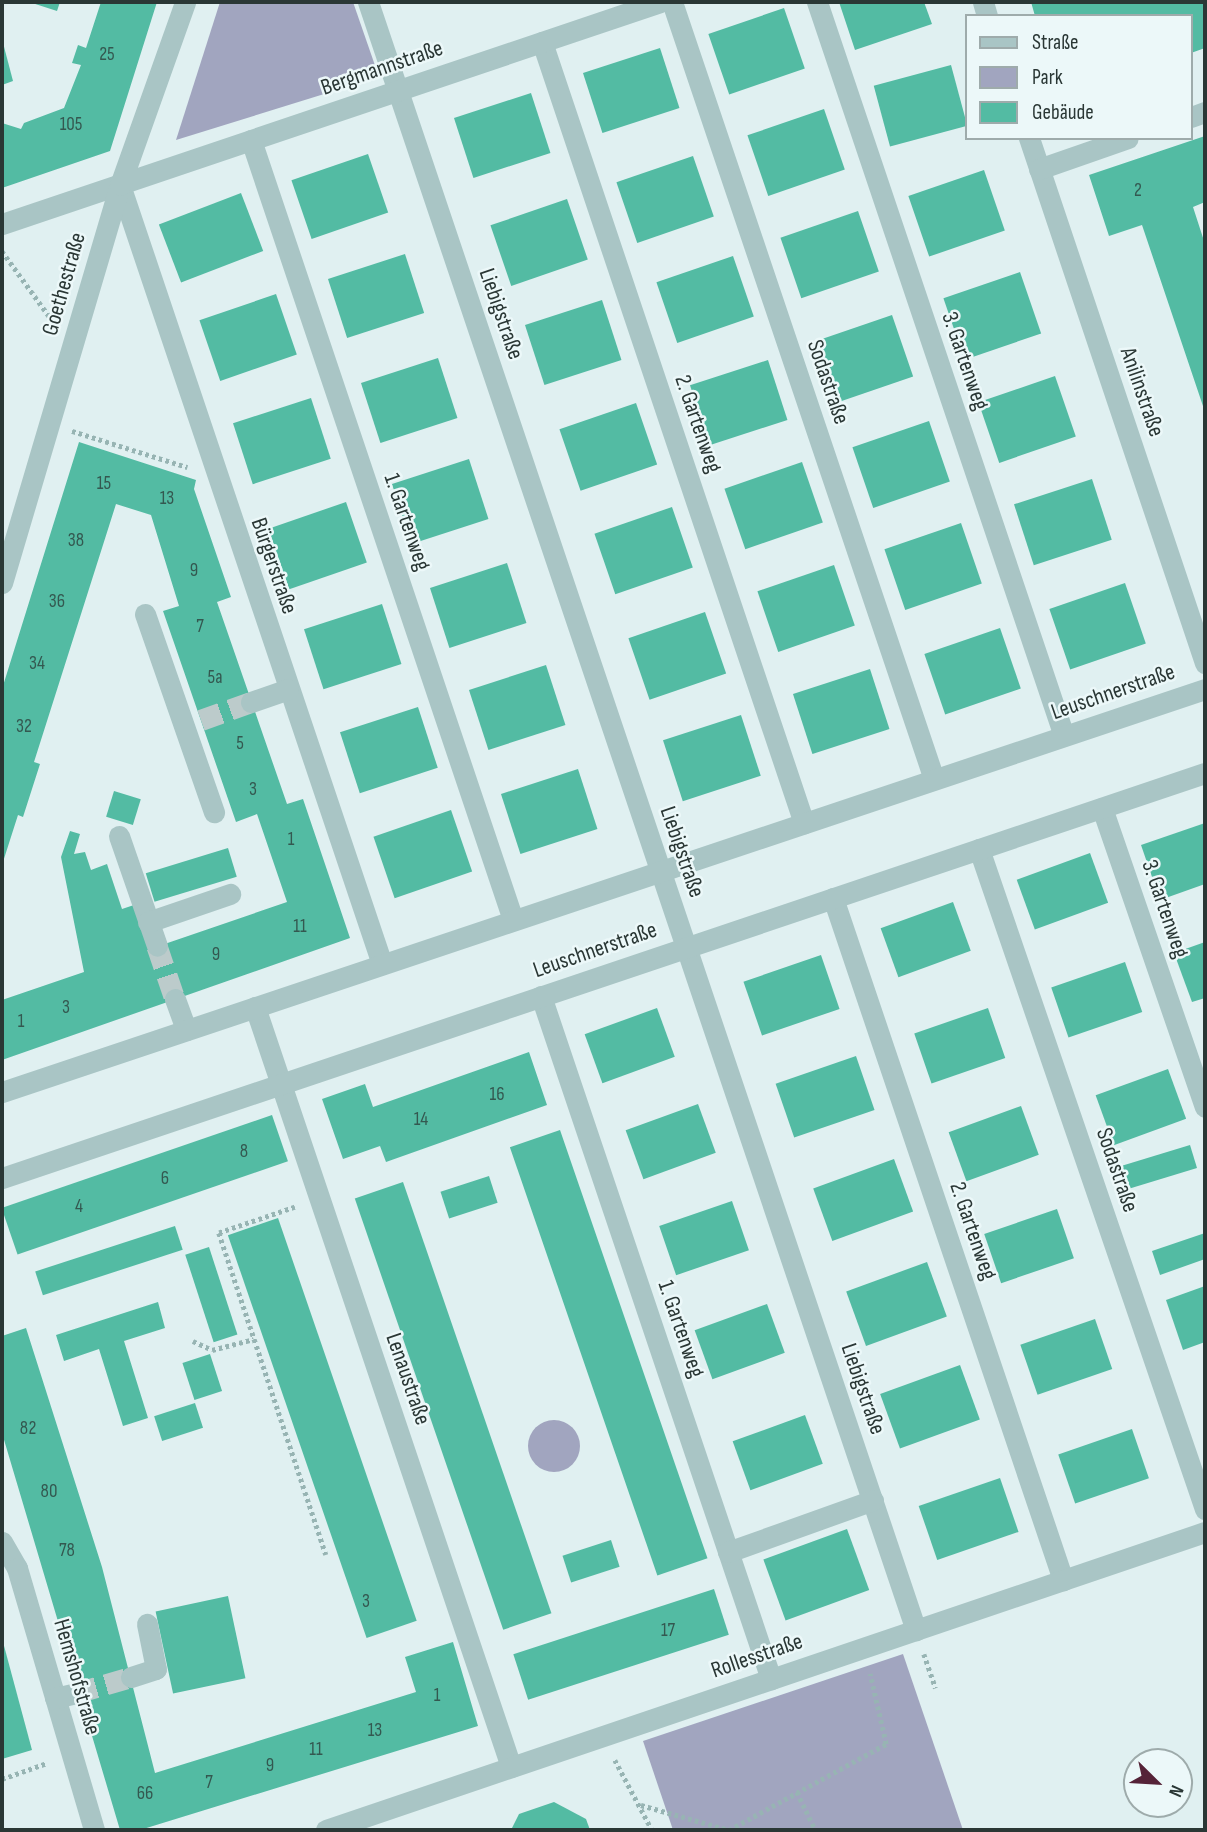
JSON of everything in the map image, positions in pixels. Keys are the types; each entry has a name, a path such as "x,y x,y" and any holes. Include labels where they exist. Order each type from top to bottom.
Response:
{"street":[{"name":"Goethestraße","path":"2,583 120,184 184,2"},
{"name":"Liebigstraße","path":"368,2 916,1630"},
{"name":"Bergmannstraße","path":"2,224 660,2"},
{"name":"Sodastraße","path":"673,2 934,779"},
{"name":"3. Gartenweg","path":"817,2 1064,736"},
{"name":"2. Gartenweg","path":"542,42 804,823"},
{"name":"1. Gartenweg","path":"251,140 513,920"},
{"name":"Anilinstraße","path":"1030,140 1205,663"},
{"path":"1039,169 1122,140"},
{"name":"Bürgerstraße","path":"120,184 382,964"},
{"path":"145,614 192,723 214,812"},
{"name":"Leuschnerstraße","path":"2,1092 1205,688"},
{"path":"251,702 289,689"},
{"name":"Leuschnerstraße","path":"2,1178 1205,773"},
{"name":"3. Gartenweg","path":"1102,807 1205,1107"},
{"path":"119,836 157,946"},
{"name":"Sodastraße","path":"979,849 1205,1508"},
{"path":"148,922 230,894"},
{"name":"2. Gartenweg","path":"833,898 1063,1580"},
{"name":"1. Gartenweg","path":"541,996 771,1679"},
{"path":"175,999 186,1030"},
{"name":"Lenaustraße","path":"255,1007 511,1768"},
{"path":"728,1552 873,1500"},
{"name":"Rollesstraße","path":"326,1830 1205,1532"},
{"name":"Hemshofstraße","path":"2,1542 17,1569 66,1695 72,1755 94,1830"},
{"path":"131,1677 156,1669 147,1624"}],"path":[{"path":"2,250 73,350"},
{"path":"51,424 216,476"},
{"path":"320,1199 219,1233 326,1555"},
{"path":"193,1341 212,1350 254,1339"},
{"path":"916,1630 936,1688"},
{"path":"640,1804 729,1830 886,1744 864,1647"},
{"path":"2,1779 72,1755"},
{"path":"627,1781 652,1830"},
{"path":"797,1793 815,1829"}],"green space":[{"path":"220,2 353,2 379,77 176,140"},
{"path":"554,1420 564,1422 572,1428 578,1436 578,1456 572,1464 564,1470 554,1472 544,1470 536,1464 530,1456 528,1446 530,1436 536,1428 544,1422"},
{"path":"903,1654 963,1830 673,1830 643,1741"}],"building":[{"path":"29,2 60,2 57,11"},
{"path":"101,2 157,2 110,151 2,188 2,123 21,129 24,123 64,108 81,65 72,63 78,45 86,48"},
{"path":"839,2 924,2 932,24 855,50"},
{"path":"1031,2 1205,2 1205,48 1193,52 1193,14 1034,14"},
{"path":"784,8 805,69 729,95 708,34"},
{"path":"2,39 13,81 2,85"},
{"path":"660,48 679,108 602,133 583,73"},
{"path":"951,65 965,126 890,147 874,86"},
{"path":"531,93 550,153 473,178 454,118"},
{"path":"824,109 845,170 768,196 747,135"},
{"path":"1205,136 1205,202 1193,207 1205,244 1205,412 1142,225 1109,236 1089,175"},
{"path":"368,154 388,213 312,239 291,180"},
{"path":"693,156 714,217 637,243 616,182"},
{"path":"984,170 1005,231 929,257 908,196"},
{"path":"241,193 263,251 181,282 159,225"},
{"path":"567,199 588,260 511,286 490,225"},
{"path":"858,211 879,272 801,298 780,238"},
{"path":"405,254 424,313 347,338 328,279"},
{"path":"733,256 754,317 677,343 656,282"},
{"path":"1020,272 1041,333 965,360 943,298"},
{"path":"276,294 297,355 220,381 199,320"},
{"path":"602,300 621,360 544,385 525,325"},
{"path":"892,315 913,376 837,403 815,341"},
{"path":"438,358 457,418 380,443 361,383"},
{"path":"768,360 787,420 709,445 690,385"},
{"path":"1055,376 1076,437 999,463 978,402"},
{"path":"311,398 331,459 253,484 233,423"},
{"path":"636,403 657,464 581,491 559,429"},
{"path":"929,421 950,482 873,508 852,447"},
{"path":"79,442 196,480 194,489 231,597 217,602 287,804 303,799 350,938 2,1060 2,1000 84,972 61,857 70,831 80,834 74,854 85,852 91,870 107,864 122,909 134,905 150,949 287,902 257,814 236,822 163,611 179,606 151,515 116,504 34,762 40,764 23,817 18,815 2,865 2,689"},
{"path":"469,459 488,519 411,544 392,484"},
{"path":"802,462 823,523 745,549 724,489"},
{"path":"1092,479 1112,540 1034,565 1014,504"},
{"path":"346,502 367,563 289,589 268,529"},
{"path":"672,507 693,568 615,594 594,534"},
{"path":"961,523 982,584 905,610 884,549"},
{"path":"507,563 526,623 449,648 430,588"},
{"path":"834,565 855,626 778,652 757,591"},
{"path":"1125,583 1146,644 1070,670 1049,609"},
{"path":"382,604 401,664 323,689 304,629"},
{"path":"705,612 726,673 650,700 628,638"},
{"path":"1000,628 1021,689 945,715 924,654"},
{"path":"546,665 565,725 488,750 469,690"},
{"path":"870,669 889,729 812,754 793,694"},
{"path":"418,707 438,768 360,793 340,732"},
{"path":"741,715 761,776 683,801 663,740"},
{"path":"578,769 597,829 520,854 501,794"},
{"path":"114,791 141,799 133,825 106,817"},
{"path":"451,810 472,871 395,898 373,837"},
{"path":"1205,823 1205,884 1160,900 1141,845"},
{"path":"228,848 237,877 155,902 146,873"},
{"path":"1090,853 1108,903 1035,929 1017,880"},
{"path":"953,902 971,951 898,977 881,928"},
{"path":"1205,942 1205,998 1192,1002 1174,953"},
{"path":"821,955 840,1009 762,1036 743,982"},
{"path":"1125,962 1142,1012 1069,1038 1051,987"},
{"path":"657,1008 675,1057 602,1083 585,1034"},
{"path":"988,1008 1005,1058 932,1084 914,1033"},
{"path":"529,1052 547,1105 386,1162 380,1146 343,1159 322,1099 365,1084 373,1107"},
{"path":"856,1056 875,1110 794,1138 776,1084"},
{"path":"1168,1069 1186,1119 1114,1145 1096,1095"},
{"path":"698,1104 716,1153 643,1179 626,1130"},
{"path":"1021,1106 1039,1155 966,1181 949,1132"},
{"path":"272,1115 288,1161 18,1254 2,1208"},
{"path":"560,1130 707,1558 657,1576 510,1147"},
{"path":"1190,1145 1197,1168 1128,1189 1121,1166"},
{"path":"894,1159 913,1212 832,1241 813,1188"},
{"path":"489,1176 498,1203 449,1218 440,1192"},
{"path":"403,1182 551,1613 503,1630 355,1199"},
{"path":"732,1201 749,1250 676,1275 659,1226"},
{"path":"1057,1209 1074,1258 1001,1283 984,1234"},
{"path":"278,1218 417,1621 367,1638 228,1235"},
{"path":"175,1226 183,1250 43,1295 35,1271"},
{"path":"1205,1233 1205,1259 1160,1275 1152,1251"},
{"path":"209,1247 237,1334 214,1342 185,1255"},
{"path":"927,1262 947,1317 866,1346 846,1291"},
{"path":"1205,1286 1205,1342 1183,1350 1166,1300"},
{"path":"158,1302 165,1328 124,1341 148,1418 123,1426 99,1349 64,1361 56,1335"},
{"path":"767,1304 785,1353 712,1379 695,1330"},
{"path":"1095,1319 1112,1369 1038,1395 1020,1345"},
{"path":"26,1328 102,1567 155,1773 416,1692 405,1657 453,1642 478,1726 140,1830 120,1830 2,1433 2,1336"},
{"path":"210,1354 222,1391 194,1400 182,1363"},
{"path":"960,1365 980,1420 900,1449 880,1394"},
{"path":"195,1403 203,1428 162,1441 154,1416"},
{"path":"805,1415 823,1464 750,1490 733,1441"},
{"path":"1132,1429 1149,1478 1075,1504 1058,1454"},
{"path":"1000,1478 1019,1532 937,1560 919,1506"},
{"path":"847,1529 869,1590 786,1621 763,1559"},
{"path":"611,1540 620,1567 571,1582 562,1556"},
{"path":"714,1589 729,1635 528,1700 513,1654"},
{"path":"228,1596 245,1678 173,1694 156,1611"},
{"path":"2,1643 32,1750 2,1759"},
{"path":"554,1802 586,1819 590,1830 511,1830 519,1814"}],"tunnel":[{"path":"201,720 251,702"},
{"path":"157,946 175,999"},
{"path":"76,1693 131,1677"}]}
